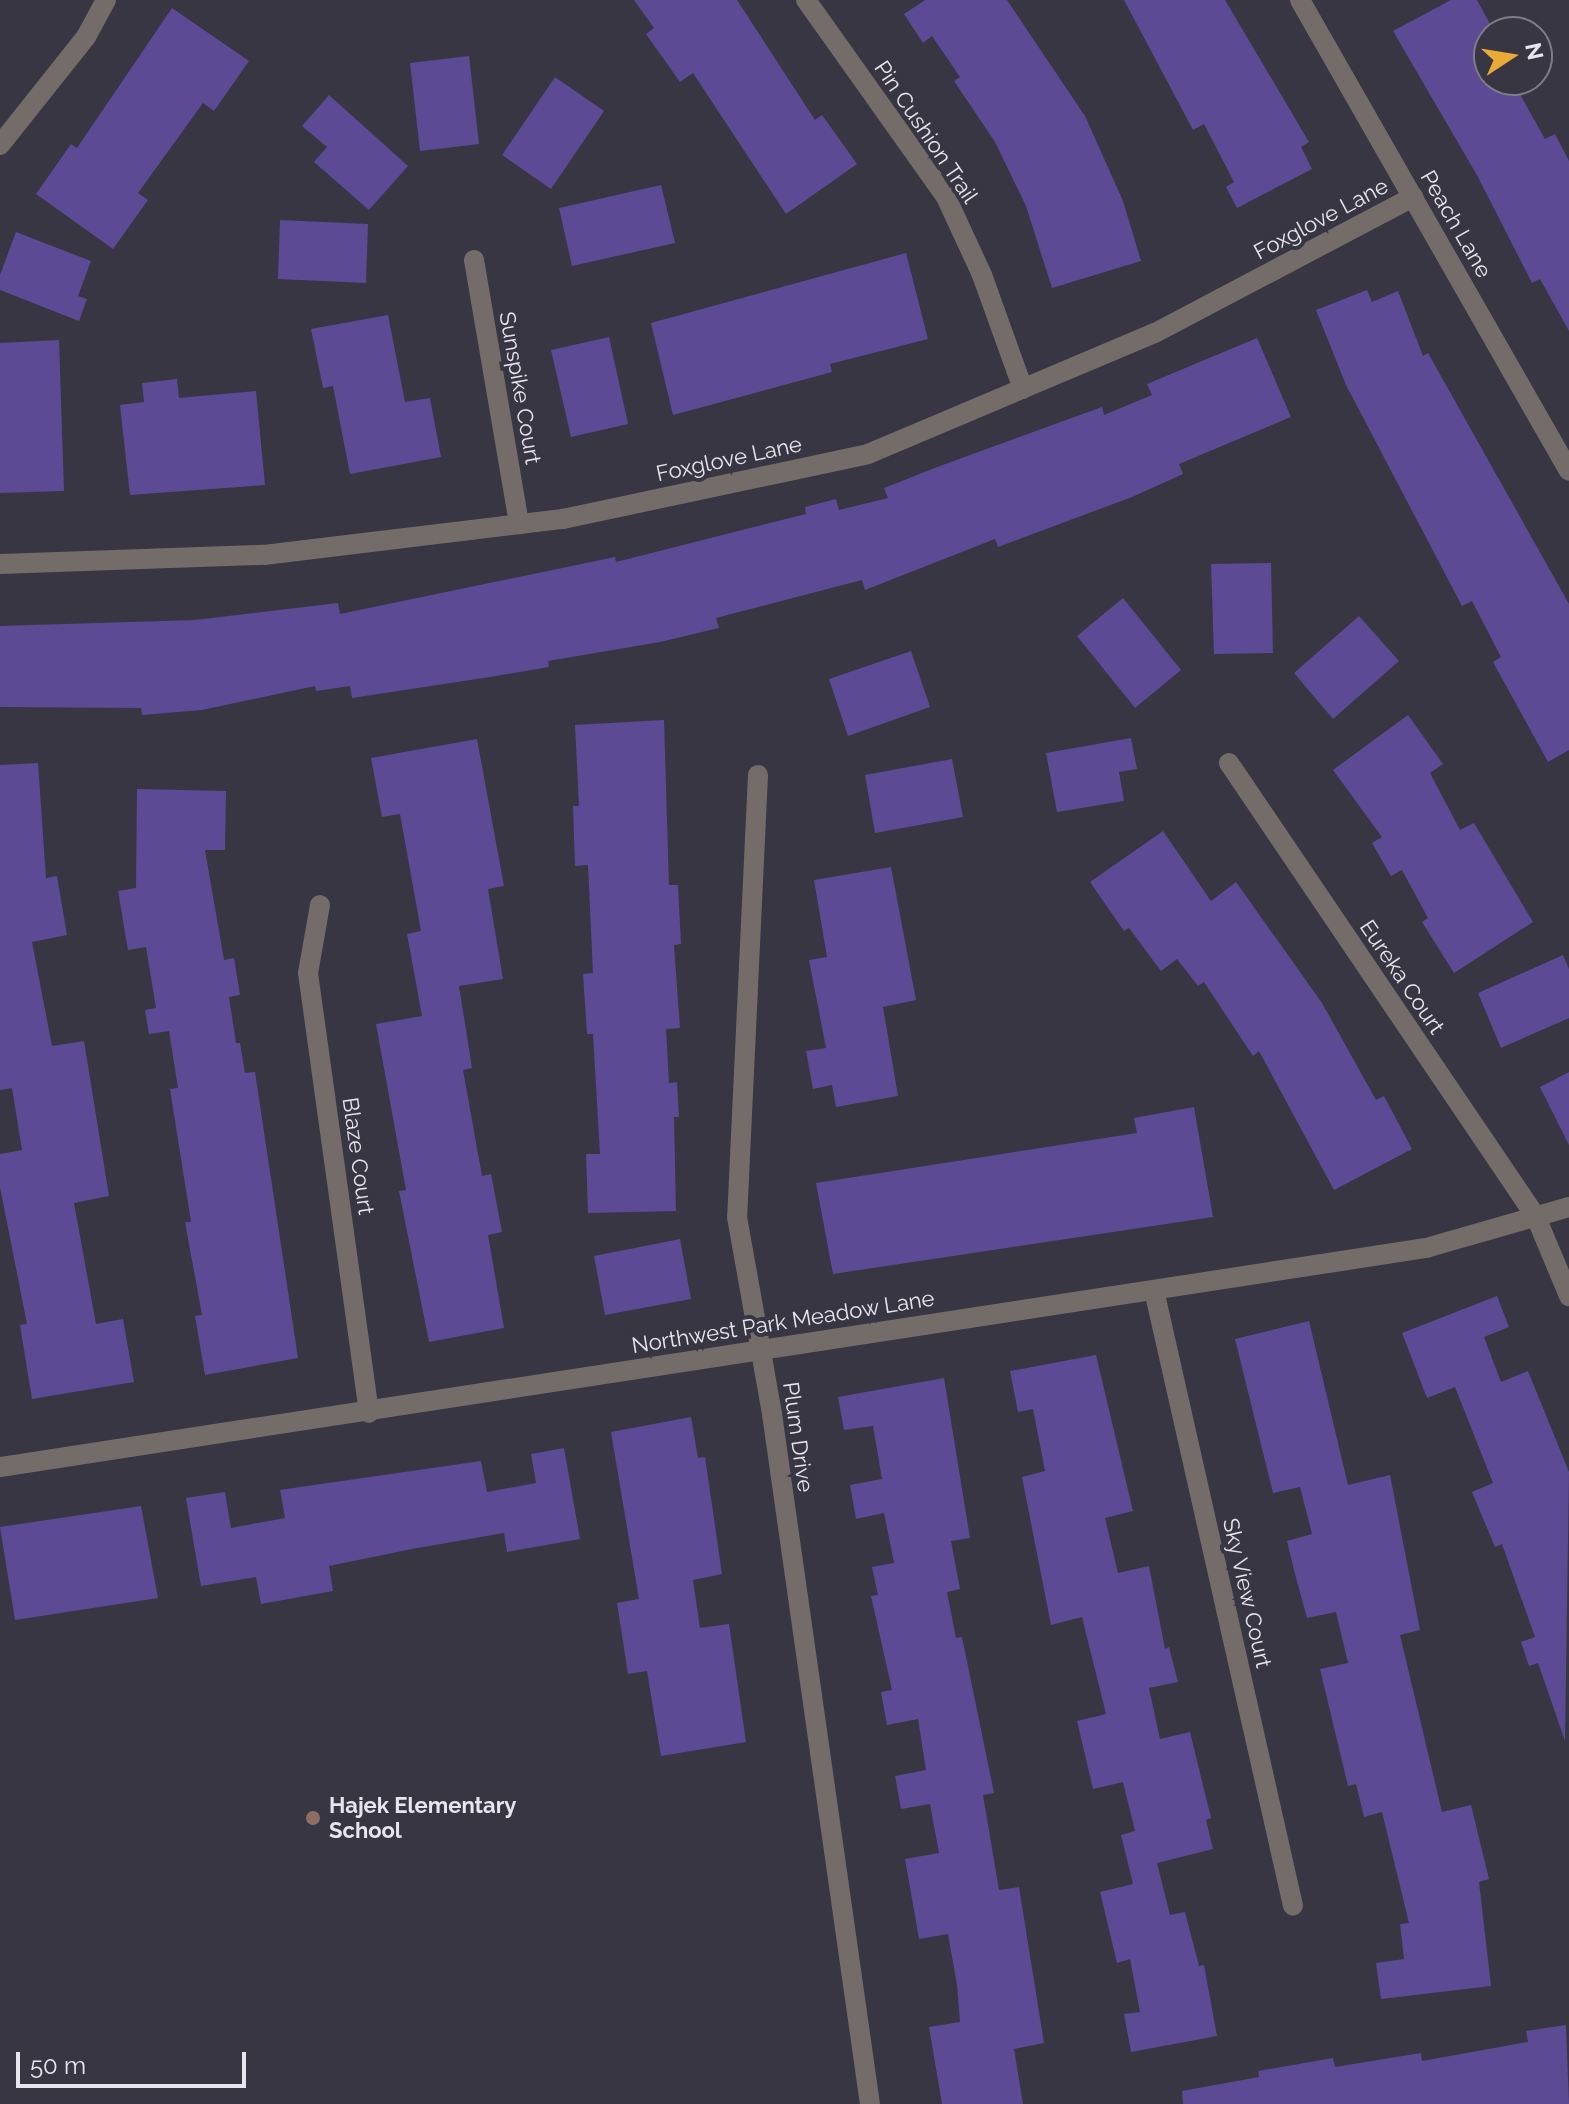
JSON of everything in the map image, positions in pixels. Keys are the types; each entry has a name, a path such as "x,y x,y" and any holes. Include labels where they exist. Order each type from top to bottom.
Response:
{"street":[{"path":"0,145 86,37 106,0"},
{"name":"Pin Cushion Trail","path":"806,0 946,197 982,275 1023,389"},
{"name":"Peach Lane","path":"1300,0 1569,471"},
{"name":"Foxglove Lane","path":"0,564 264,555 519,524 868,454 1155,333 1413,197"},
{"name":"Sunspike Court","path":"474,260 519,524"},
{"name":"Eureka Court","path":"1229,763 1536,1217 1569,1296"},
{"name":"Plum Drive","path":"758,775 737,1217 760,1348 870,2104"},
{"name":"Blaze Court","path":"320,905 308,973 369,1413"},
{"name":"Northwest Park Meadow Lane","path":"0,1467 369,1413 760,1348 1426,1248 1569,1207"},
{"name":"Sky View Court","path":"1154,1290 1293,1906"}],"building":[{"path":"634,0 737,0 815,120 822,115 857,164 786,214 693,73 680,82 646,34 654,28"},
{"path":"925,0 1007,0 1085,116 1123,201 1141,261 1052,288 1026,206 995,142 954,81 960,77 932,36 923,43 904,14"},
{"path":"1124,0 1225,0 1309,142 1301,147 1312,169 1237,208 1226,187 1234,182 1204,124 1193,130"},
{"path":"1451,0 1477,0 1486,16 1473,16 1473,96 1521,96 1545,139 1555,134 1569,161 1569,331 1540,279 1532,283 1478,177 1393,31"},
{"path":"172,8 249,61 214,111 203,103 138,193 148,200 113,249 36,194 71,144 77,148"},
{"path":"469,56 479,144 420,151 410,63"},
{"path":"555,77 604,111 551,189 502,155"},
{"path":"329,95 408,166 369,210 314,162 327,147 302,126"},
{"path":"661,185 675,243 572,266 559,208"},
{"path":"280,220 368,224 366,283 278,279"},
{"path":"16,232 91,261 78,296 87,299 79,321 0,290 0,275"},
{"path":"906,253 928,339 830,364 832,372 673,415 651,323"},
{"path":"1367,290 1372,302 1398,291 1423,356 1428,353 1569,604 1569,750 1548,762 1493,662 1501,657 1472,601 1462,606 1346,385 1316,310"},
{"path":"388,315 405,402 430,398 441,457 350,474 333,386 323,388 311,329"},
{"path":"609,337 628,424 571,437 551,350"},
{"path":"1257,338 1291,417 1179,464 1183,474 1132,497 998,547 995,539 865,590 862,580 716,618 719,628 660,642 548,661 549,667 352,698 350,686 316,691 315,686 202,710 142,715 141,708 0,707 0,626 195,620 338,603 340,614 615,557 616,562 806,514 805,507 836,499 839,510 888,498 884,488 1102,407 1104,415 1152,395 1147,384"},
{"path":"59,340 64,491 0,493 0,343"},
{"path":"177,379 179,398 256,391 265,485 130,495 120,405 144,402 142,383"},
{"path":"1271,563 1273,653 1214,654 1211,564"},
{"path":"1123,598 1181,670 1135,708 1077,636"},
{"path":"1359,616 1399,661 1333,719 1294,673"},
{"path":"911,651 930,707 848,736 829,679"},
{"path":"1408,715 1443,764 1430,773 1460,830 1474,823 1533,922 1454,973 1422,922 1428,918 1402,870 1391,876 1372,843 1382,837 1333,770"},
{"path":"664,720 669,885 678,885 681,944 674,945 680,1028 666,1029 669,1083 677,1082 679,1117 674,1117 676,1211 588,1213 586,1154 600,1154 593,1034 587,1034 583,974 593,973 588,865 575,866 573,806 579,806 575,725"},
{"path":"1131,738 1137,769 1119,772 1124,801 1057,812 1046,753"},
{"path":"477,739 504,886 488,889 503,979 459,986 472,1068 463,1070 482,1176 491,1174 502,1232 488,1235 504,1328 429,1342 399,1191 406,1190 376,1024 422,1016 407,934 421,931 400,814 382,817 371,758"},
{"path":"952,759 963,817 875,833 865,775"},
{"path":"38,763 46,878 57,876 67,935 32,942 52,1046 84,1041 109,1196 74,1203 96,1324 123,1319 134,1382 32,1399 20,1325 27,1324 0,1187 0,1154 22,1150 12,1088 0,1090 0,765"},
{"path":"137,789 226,791 225,850 205,850 224,960 234,958 240,995 229,997 236,1043 240,1043 245,1073 255,1072 298,1358 205,1375 195,1316 202,1315 185,1222 191,1222 170,1089 178,1088 169,1031 149,1034 145,1010 156,1008 146,947 128,950 118,891 136,888"},
{"path":"1163,831 1211,901 1236,882 1322,1003 1376,1100 1384,1096 1412,1149 1334,1190 1259,1051 1253,1056 1204,982 1198,986 1177,959 1161,971 1129,928 1124,931 1090,882"},
{"path":"891,867 916,1000 883,1007 898,1096 836,1107 832,1085 813,1089 806,1051 826,1048 809,960 827,957 814,880"},
{"path":"1563,955 1569,969 1569,1018 1501,1048 1478,993"},
{"path":"1569,1072 1569,1145 1540,1087"},
{"path":"1194,1107 1213,1217 833,1274 816,1183 1137,1133 1134,1118"},
{"path":"680,1239 691,1299 605,1315 594,1256"},
{"path":"1497,1296 1509,1327 1484,1337 1501,1382 1528,1371 1569,1472 1565,1741 1538,1663 1529,1666 1521,1642 1535,1637 1502,1544 1495,1547 1472,1492 1493,1483 1455,1387 1427,1398 1402,1333"},
{"path":"1309,1321 1348,1485 1390,1475 1420,1630 1400,1635 1442,1812 1471,1805 1489,1879 1479,1882 1491,1986 1381,1999 1376,1963 1404,1959 1400,1924 1409,1923 1382,1812 1364,1817 1356,1784 1348,1786 1320,1669 1348,1663 1336,1612 1307,1618 1295,1574 1287,1541 1312,1534 1300,1487 1273,1493 1235,1339"},
{"path":"1096,1355 1133,1511 1105,1518 1118,1573 1149,1566 1165,1649 1169,1647 1178,1682 1149,1688 1160,1739 1190,1732 1211,1818 1206,1820 1213,1849 1157,1863 1170,1915 1185,1912 1199,1966 1204,1965 1217,2036 1131,2052 1124,2014 1140,2012 1130,1959 1117,1963 1100,1892 1133,1884 1121,1835 1135,1831 1123,1782 1093,1789 1077,1721 1106,1714 1082,1617 1051,1625 1022,1477 1045,1471 1033,1409 1018,1412 1010,1371"},
{"path":"944,1378 970,1538 951,1541 960,1589 947,1592 956,1638 962,1637 994,1793 983,1795 999,1890 1019,1887 1044,2043 1014,2049 1023,2104 942,2104 929,2027 960,2022 957,1985 948,1934 919,1939 905,1859 939,1853 930,1804 901,1809 895,1776 926,1770 918,1719 887,1725 881,1692 892,1690 871,1596 878,1595 872,1567 894,1563 884,1513 856,1519 850,1485 882,1479 873,1426 844,1430 838,1397"},
{"path":"691,1417 698,1458 705,1457 722,1574 693,1580 700,1628 729,1624 746,1742 661,1756 647,1671 628,1674 617,1603 639,1599 611,1432"},
{"path":"564,1448 580,1539 507,1552 504,1533 412,1549 329,1566 333,1591 261,1604 256,1577 201,1586 186,1498 225,1492 231,1528 285,1518 280,1490 481,1461 487,1492 536,1483 531,1454"},
{"path":"141,1506 158,1598 15,1620 0,1527"},
{"path":"1566,2025 1569,2104 1183,2104 1182,2091 1259,2077 1258,2071 1333,2058 1335,2067 1421,2053 1422,2061 1528,2042 1526,2031"}],"place":[{"name":"Hajek Elementary School","path":"313,1818"}]}
